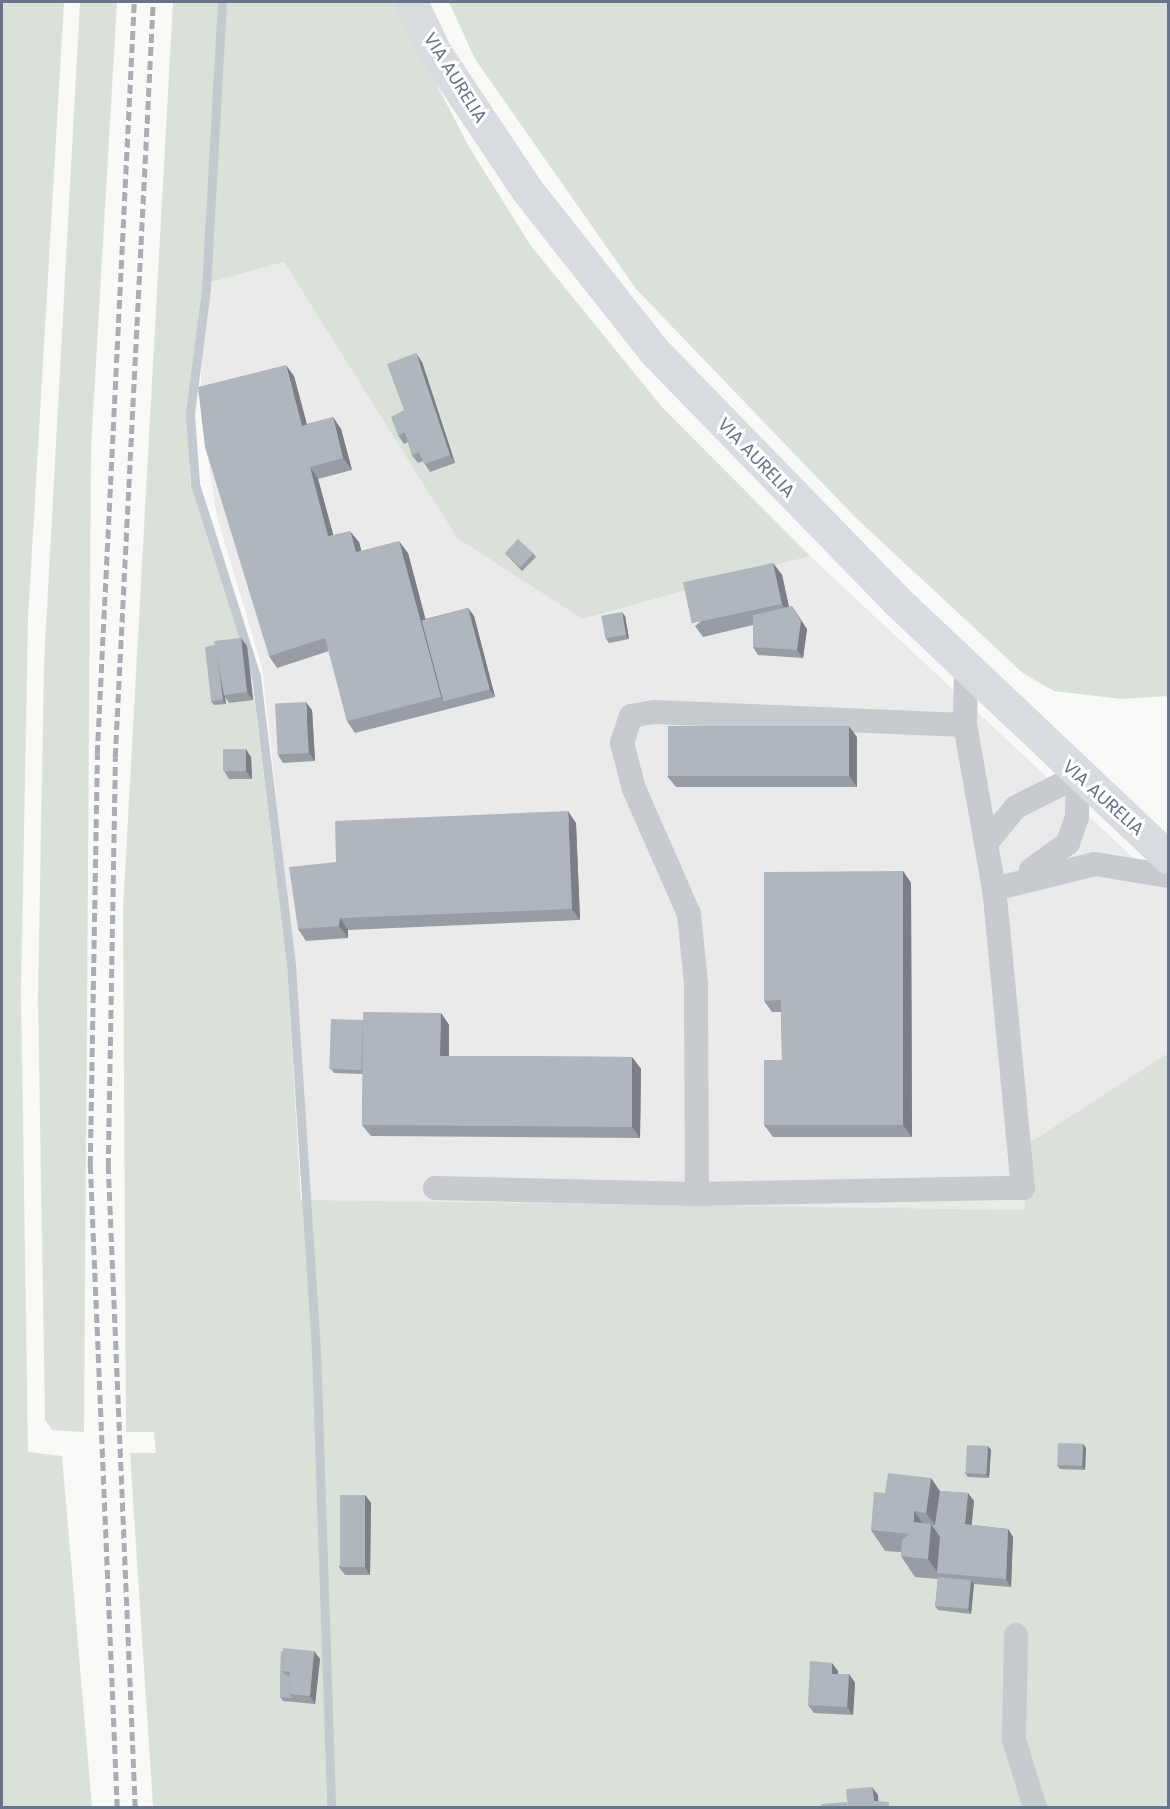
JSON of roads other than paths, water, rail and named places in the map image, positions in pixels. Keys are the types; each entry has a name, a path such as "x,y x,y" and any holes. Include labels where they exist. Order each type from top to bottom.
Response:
{"main road":[{"name":"VIA AURELIA","path":"411,2 435,52 527,190 655,352 966,667 1078,776 1168,858"}],"street":[{"path":"435,1188 697,1194 1023,1188 994,889 965,725 966,667"},
{"path":"697,1194 696,983 689,914 634,789 622,743 631,716 654,712 965,725"},
{"path":"987,842 1016,807 1078,776 1077,817 1068,843 1053,859 994,889"},
{"path":"994,889 1095,864 1168,876"},
{"path":"1016,1635 1014,1740 1035,1808"}],"waterway":[{"path":"222,2 206,289 190,414 195,484 256,676 291,965 316,1350 331,1808"}],"railway":[{"path":"117,1808 90,1165 97,754 134,2"},
{"path":"135,1808 108,1167 115,757 153,2"}]}
